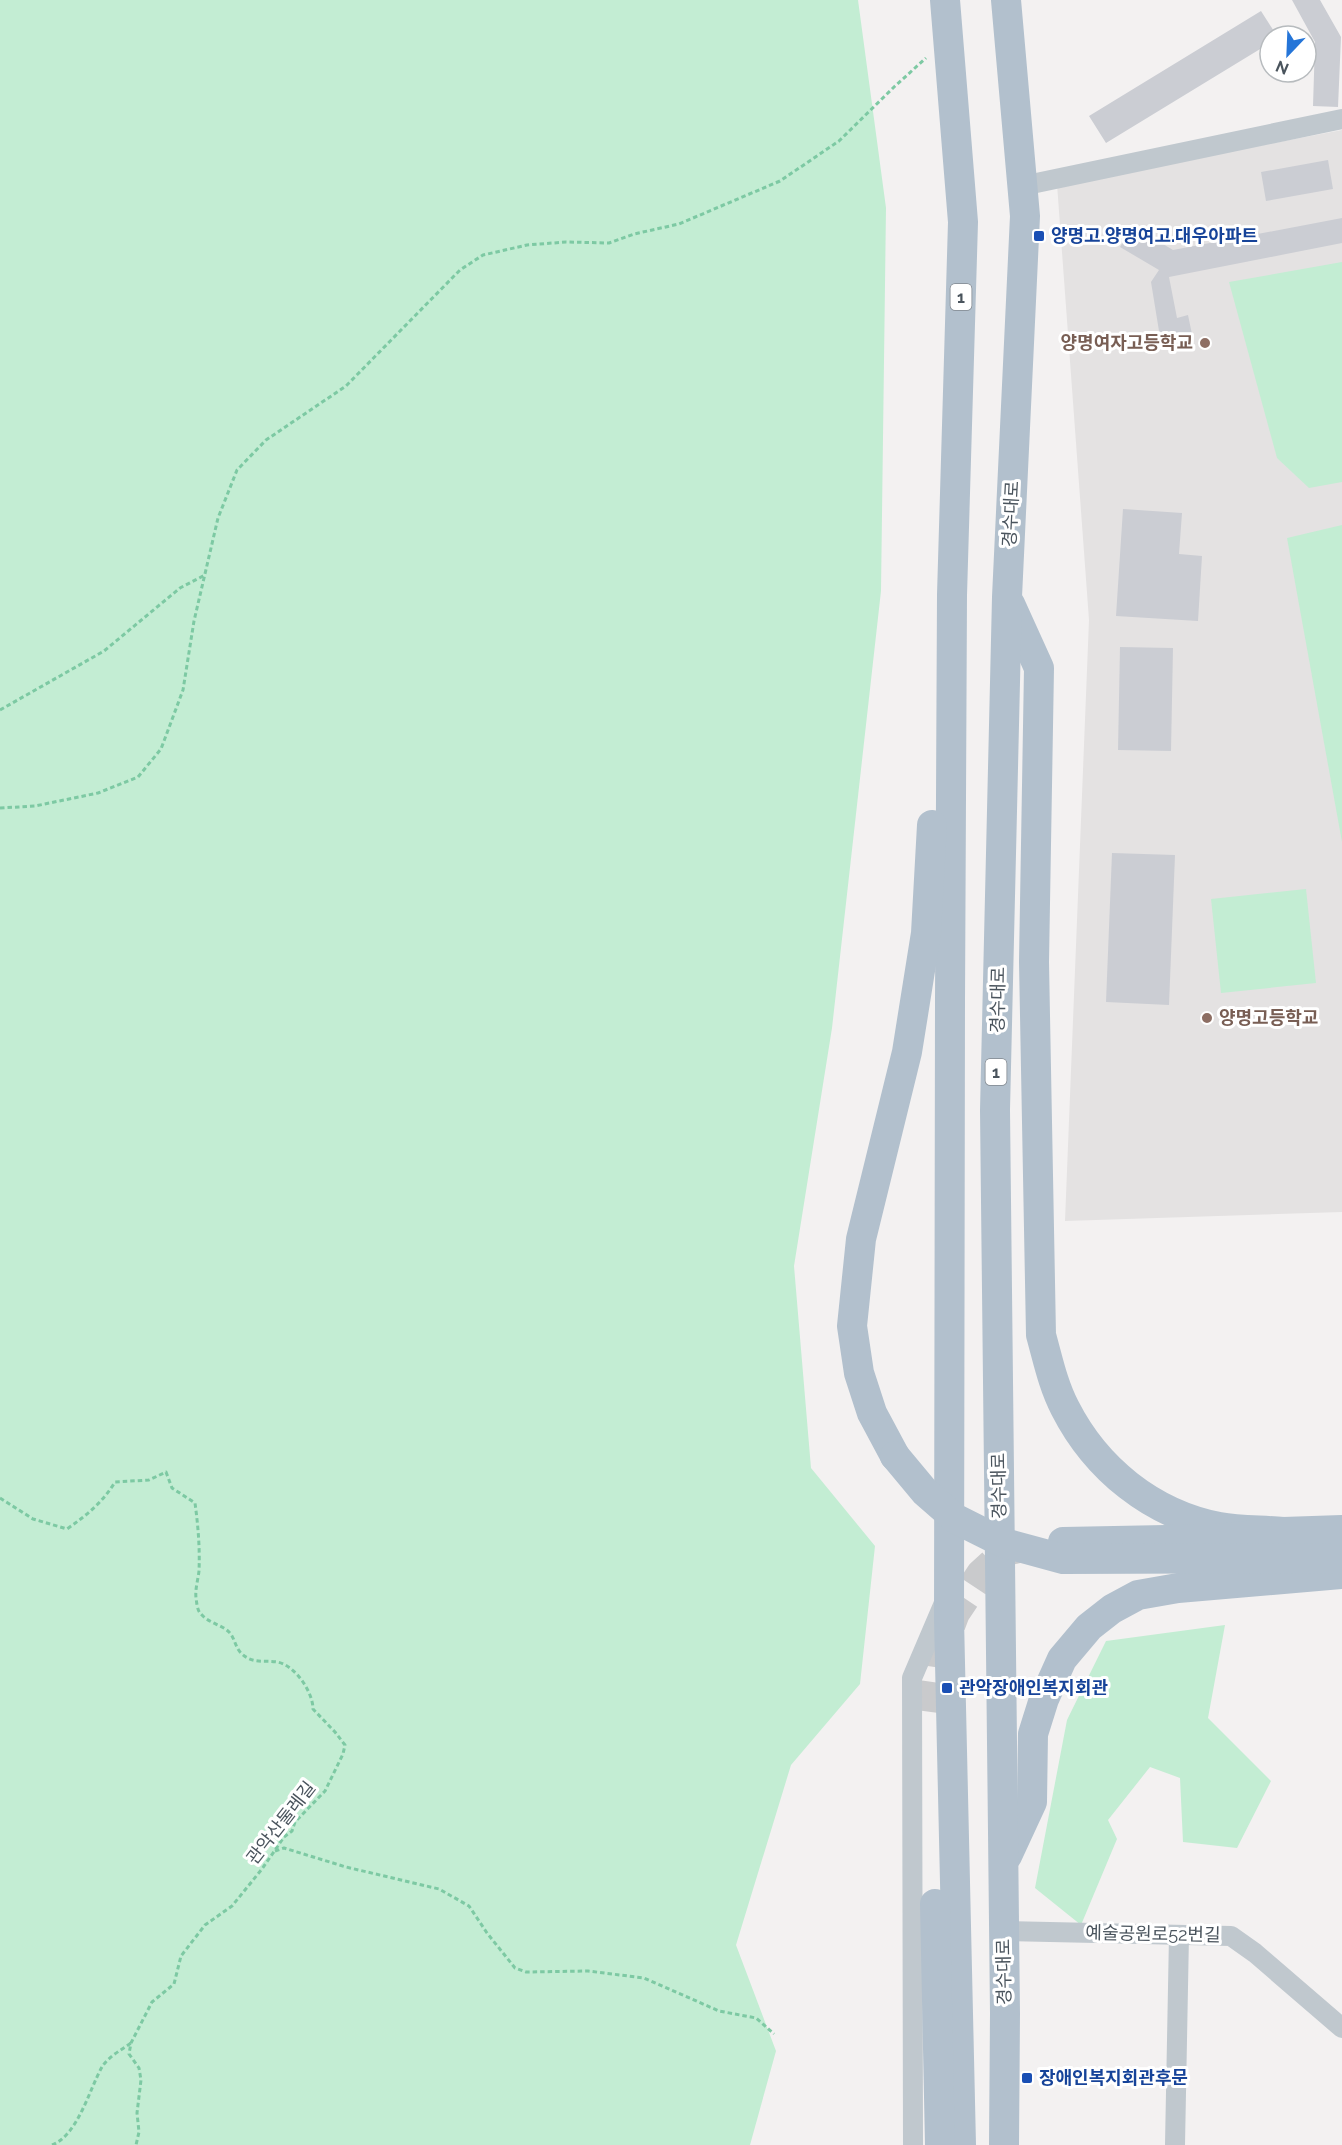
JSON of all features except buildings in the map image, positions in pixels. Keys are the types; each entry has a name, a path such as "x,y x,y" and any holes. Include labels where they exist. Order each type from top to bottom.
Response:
{"main road":[{"name":"1","path":"945,0 963,222 952,595 949,1590 961,2145"},
{"name":"경수대로","path":"1004,2145 995,1110 1007,597 1025,216 1006,0"},
{"path":"952,595 932,821 926,933 907,1052 861,1239 852,1326 859,1373 872,1413 895,1456 925,1492 956,1519 1004,1543 1063,1559 1342,1558"},
{"path":"1007,597 1039,668 1034,962 1041,1335 1052,1377 1065,1409 1089,1447 1113,1473 1146,1499 1178,1515 1220,1527 1283,1532"},
{"path":"1063,1542 1217,1539 1283,1532 1342,1530"},
{"path":"1003,1864 1032,1802 1033,1734 1044,1699 1062,1659 1089,1627 1112,1609 1138,1596 1178,1588 1342,1574"},
{"path":"932,1712 940,2145"}],"street":[{"path":"1022,186 1342,120"},
{"path":"913,2145 912,1678 949,1590"},
{"name":"예술공원로52번길","path":"1003,1931 1231,1936 1342,2028"},
{"path":"1175,2145 1179,1935"}],"path":[{"path":"0,808 35,806 98,793 138,777 161,749 183,690 194,621 205,575 219,518 237,470 266,440 346,386 460,270 483,255 527,245 566,242 609,243 634,234 678,224 780,181 839,141 894,87 948,40"},
{"path":"0,710 104,651 180,588 205,575"},
{"name":"관악산둘레길","path":"0,1498 33,1519 67,1529 90,1513 106,1497 116,1482 149,1480 166,1472 172,1488 195,1503 199,1534 196,1595 198,1610 202,1616 218,1627 225,1628 231,1634 234,1646 251,1661 277,1662 287,1666 302,1679 313,1701 313,1709 345,1745 325,1791 295,1822 292,1831 284,1837 232,1906 205,1925 181,1956 174,1984 152,2002 131,2043"},
{"path":"273,1851 284,1848 346,1867 439,1889 469,1906 515,1968 526,1972 588,1971 644,1978 719,2011 756,2018 774,2034"},
{"path":"52,2145 68,2133 94,2087 102,2065 131,2043"},
{"path":"131,2043 129,2054 139,2068 141,2080 137,2113 139,2132 136,2145"}],"shaded area":[{"path":"1342,130 1342,1212 1065,1221 1089,620 1057,184"}],"green space":[{"path":"0,0 858,0 886,208 881,591 832,1028 794,1266 811,1468 875,1546 860,1684 791,1765 736,1945 776,2051 750,2145 0,2145"},
{"path":"1342,262 1342,482 1309,488 1277,458 1229,282"},
{"path":"1342,525 1342,842 1287,538"},
{"path":"1306,889 1316,983 1221,993 1211,899"},
{"path":"1225,1625 1208,1718 1271,1781 1237,1848 1183,1842 1180,1778 1150,1767 1108,1820 1117,1839 1081,1925 1035,1888 1067,1720 1106,1641"}],"tunnel":[{"path":"931,1712 939,1655 955,1613 981,1574 1006,1551 1019,1548"}],"place":[{"name":"양명고.양명여고.대우아파트","path":"1039,236"},
{"name":"양명여자고등학교","path":"1205,343"},
{"name":"양명고등학교","path":"1207,1018"},
{"name":"관악장애인복지회관","path":"947,1688"},
{"name":"장애인복지회관후문","path":"1027,2078"}]}
